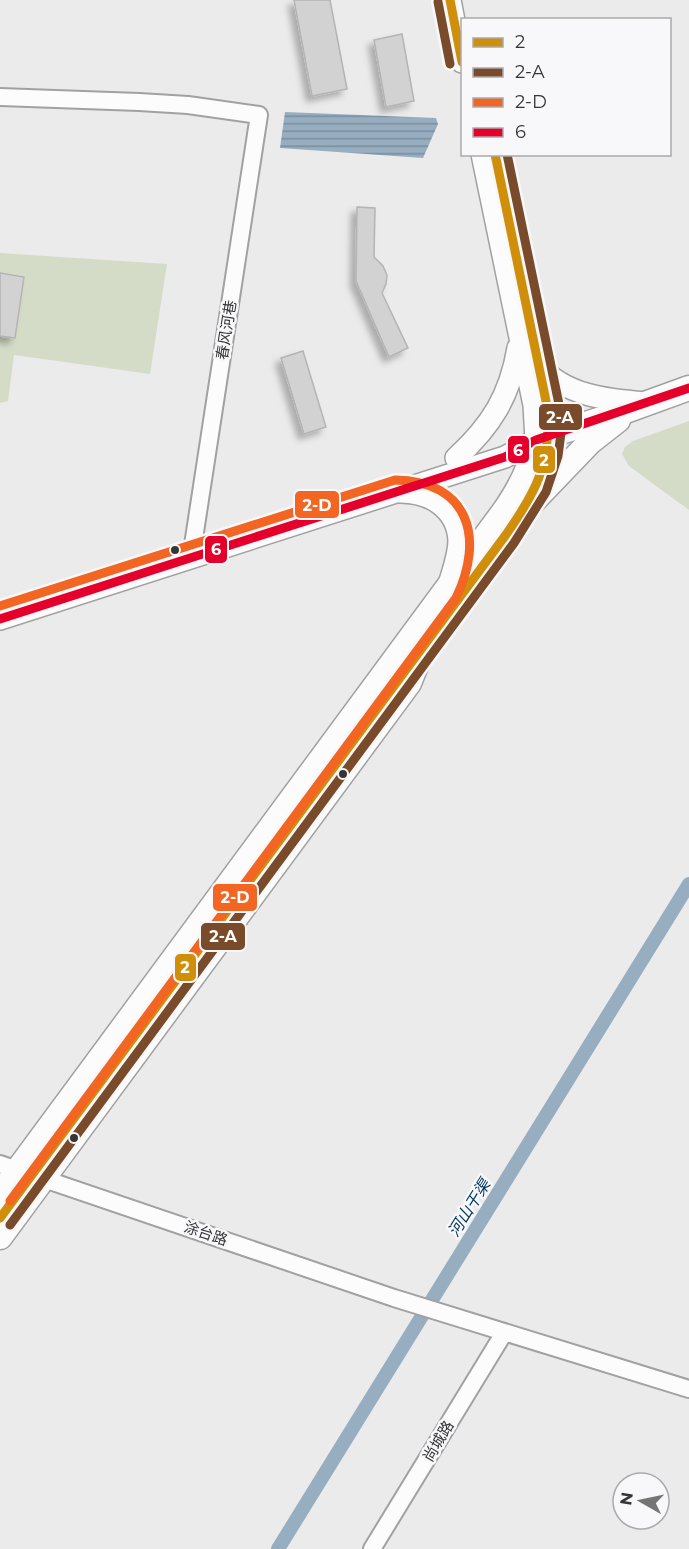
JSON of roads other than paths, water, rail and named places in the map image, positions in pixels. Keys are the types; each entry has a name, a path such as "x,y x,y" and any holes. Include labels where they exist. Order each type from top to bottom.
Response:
{"highway":[{"path":"0,1194 267,823 446,591 505,510 523,481 533,455 543,438 689,388"},
{"path":"517,518 590,442 620,419 646,404"},
{"path":"0,1218 17,1171 425,643 517,518 537,487 546,460 543,438"},
{"path":"0,1237 17,1171"}],"main road":[{"path":"450,0 461,58"},
{"path":"463,0 467,18"},
{"path":"482,156 534,405 543,438"},
{"path":"495,156 548,411 543,438"},
{"path":"456,458 482,433 504,400 512,378 520,339"},
{"path":"538,364 551,378 578,391 601,398 646,404"},
{"path":"0,609 456,458 499,445 543,438"},
{"path":"0,619 505,457 543,438"},
{"path":"396,492 410,492 433,499 442,504 453,519 458,531 458,553 446,591"}],"street":[{"name":"春风河巷","path":"0,97 149,102 259,115 193,545"},
{"name":"涂台路","path":"17,1171 394,1298 504,1332"},
{"path":"504,1332 689,1389"},
{"name":"尚城路","path":"372,1549 504,1332"}],"water":[{"path":"285,112 436,118 438,124 423,158 280,148"}],"waterway":[{"name":"河山干渠","path":"278,1549 689,884"}]}
